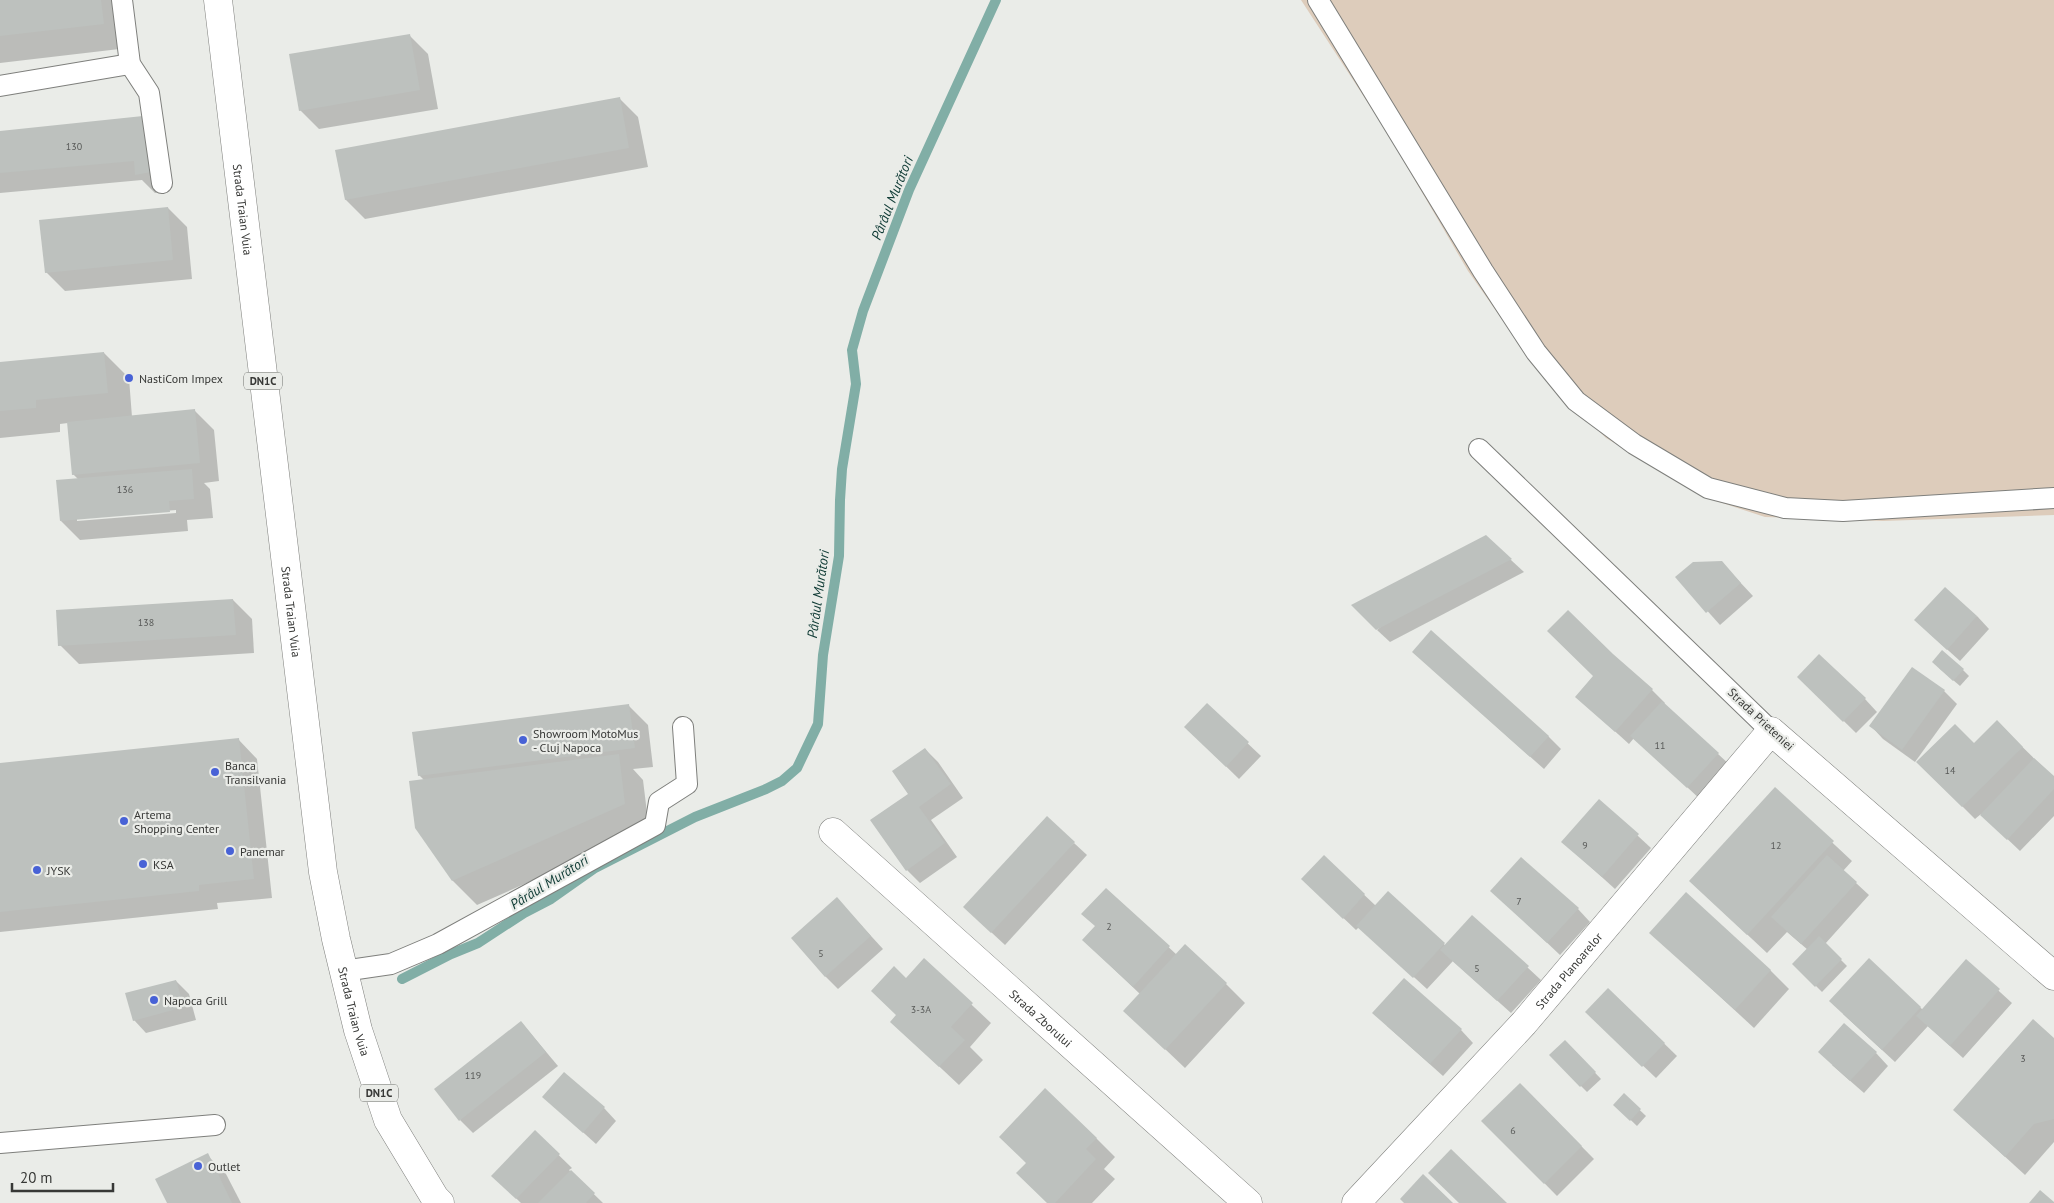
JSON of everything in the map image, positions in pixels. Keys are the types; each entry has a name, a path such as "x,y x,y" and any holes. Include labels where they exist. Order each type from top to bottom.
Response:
{"street":[{"name":"Strada Traian Vuia","path":"218,0 323,872 343,971 358,1030 388,1120 440,1203"},
{"name":"Strada Prieteniei","path":"1772,730 2054,976"},
{"name":"Strada Planoarelor","path":"1356,1203 1524,1023 1772,730"},
{"name":"Strada Zborului","path":"833,832 1248,1203"}],"lane":[{"path":"122,0 130,64 149,93 162,183"},
{"path":"1318,0 1483,271 1536,352 1576,401 1634,444 1708,488 1785,508 1843,511 2054,498"},
{"path":"0,86 130,64"},
{"name":"Strada Prieteniei","path":"1480,448 1772,730"},
{"path":"343,971 391,964 438,944 654,824 659,802 687,784 684,727"},
{"path":"0,1143 215,1125"}],"shaded area":[{"path":"1301,0 2054,0 2054,515 1883,521 1765,517 1707,498 1606,438 1554,387 1528,356 1468,271 1385,129"}],"building":[{"path":"0,0 101,0 104,24 0,36"},
{"path":"410,34 420,90 299,111 289,54"},
{"path":"620,97 629,148 345,200 335,150"},
{"path":"143,116 151,172 135,175 134,161 0,173 0,131"},
{"path":"168,207 173,260 45,273 39,220"},
{"path":"104,352 108,393 36,400 36,408 0,411 0,362"},
{"path":"195,409 200,463 72,475 67,422"},
{"path":"192,469 194,499 169,501 170,512 60,521 56,480"},
{"path":"1486,535 1512,559 1376,630 1351,605"},
{"path":"1722,561 1741,583 1706,613 1675,577 1693,562"},
{"path":"1945,587 1977,616 1947,650 1914,620"},
{"path":"233,599 236,635 58,646 56,610"},
{"path":"1568,610 1613,654 1653,689 1615,732 1575,697 1593,676 1547,631"},
{"path":"1431,630 1549,736 1530,757 1412,652"},
{"path":"1942,650 1964,669 1953,681 1932,662"},
{"path":"1819,654 1866,698 1843,722 1797,677"},
{"path":"1912,667 1945,690 1902,750 1869,726"},
{"path":"1662,701 1719,753 1687,788 1630,736"},
{"path":"1207,703 1249,742 1226,767 1184,727"},
{"name":"Showroom MotoMus - Cluj Napoca","path":"629,704 635,748 418,776 412,732"},
{"path":"1997,720 2023,747 1962,807 1916,762 1955,724 1974,743"},
{"name":"Artema Shopping Center","path":"239,738 254,879 199,885 199,891 0,912 0,763"},
{"path":"925,748 951,784 919,807 945,843 906,871 870,820 908,794 892,771"},
{"path":"619,754 625,804 452,881 415,828 409,781"},
{"path":"2034,758 2054,776 2054,789 2007,840 1980,815"},
{"path":"1775,787 1834,841 1747,935 1689,881"},
{"path":"1599,799 1639,834 1602,877 1561,842"},
{"path":"1047,816 1075,842 991,933 963,907"},
{"path":"1324,855 1365,894 1343,919 1301,879"},
{"path":"1827,855 1857,882 1801,944 1771,917"},
{"path":"1521,857 1579,908 1547,943 1490,891"},
{"path":"1106,888 1170,946 1133,987 1082,940 1095,926 1081,914"},
{"path":"1388,891 1445,943 1413,978 1356,926"},
{"path":"1686,892 1771,970 1735,1010 1649,933"},
{"path":"837,897 871,936 825,977 791,938"},
{"path":"1472,915 1529,966 1497,1001 1440,950"},
{"path":"1819,936 1842,959 1815,987 1792,964"},
{"path":"1185,944 1227,983 1165,1050 1123,1011"},
{"path":"924,958 973,1003 951,1027 965,1040 939,1067 890,1022 896,1015 871,991 894,966 906,978"},
{"path":"1869,958 1921,1007 1882,1050 1829,1001"},
{"path":"1966,959 2000,989 1950,1046 1916,1016"},
{"path":"1404,978 1462,1029 1430,1064 1372,1013"},
{"name":"Napoca Grill","path":"176,980 184,1007 133,1021 125,993"},
{"path":"1608,988 1665,1043 1642,1067 1585,1012"},
{"path":"2033,1019 2054,1038 2054,1119 2034,1124 2005,1157 1953,1110"},
{"path":"521,1021 546,1052 459,1121 434,1089"},
{"path":"1844,1023 1877,1052 1850,1081 1818,1052"},
{"path":"1565,1040 1596,1072 1580,1087 1549,1055"},
{"path":"564,1072 605,1107 583,1133 542,1097"},
{"path":"1520,1083 1582,1146 1544,1184 1481,1121"},
{"path":"1045,1088 1097,1138 1086,1149 1096,1159 1055,1203 1047,1203 1016,1173 1026,1163 999,1137"},
{"path":"1624,1093 1641,1109 1630,1121 1613,1105"},
{"path":"535,1130 560,1154 516,1199 491,1176"},
{"path":"1451,1149 1507,1203 1459,1203 1428,1173"},
{"name":"Outlet","path":"208,1153 232,1203 167,1203 155,1179"},
{"path":"571,1170 595,1193 586,1203 538,1203"},
{"path":"1423,1174 1453,1203 1404,1203 1400,1199"},
{"path":"2040,1190 2054,1202 2054,1203 2029,1203"}],"waterway":[{"name":"Pârâul Murători","path":"402,979 451,954 478,943 524,913 551,899 595,868 695,817 766,789 782,781 797,768 818,724 823,655 839,556 842,469 856,384 852,350 863,311 909,190 996,0"}],"place":[{"name":"NastiCom Impex","path":"129,378"},
{"name":"Showroom MotoMus - Cluj Napoca","path":"523,740"},
{"name":"Banca Transilvania","path":"215,772"},
{"name":"Artema Shopping Center","path":"124,821"},
{"name":"Panemar","path":"230,851"},
{"name":"KSA","path":"143,864"},
{"name":"JYSK","path":"37,870"},
{"name":"Napoca Grill","path":"154,1000"},
{"name":"Outlet","path":"198,1166"}]}
